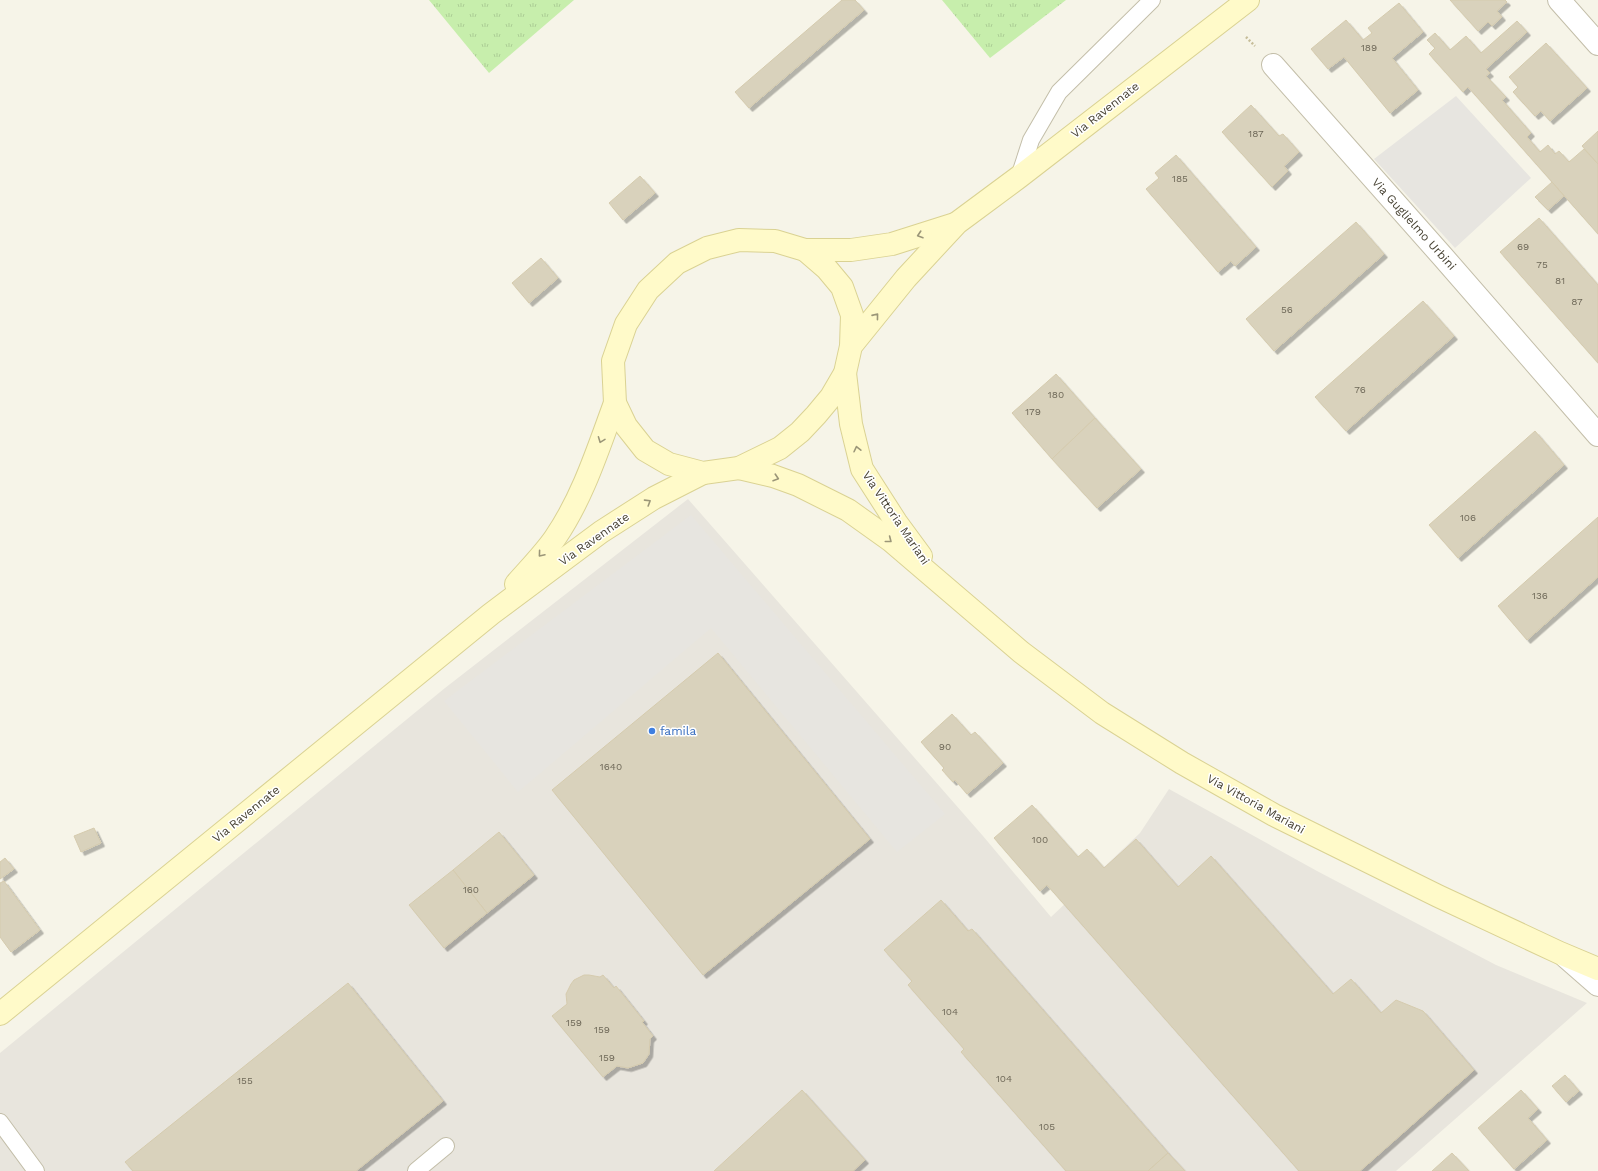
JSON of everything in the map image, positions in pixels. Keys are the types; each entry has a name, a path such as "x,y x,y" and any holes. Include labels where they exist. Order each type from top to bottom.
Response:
{"main road":[{"name":"Via Ravennate","path":"851,346 906,278 957,223 1242,5"},
{"name":"Via Ravennate","path":"805,250 850,250 892,244 957,223"},
{"path":"739,240 775,241 805,250 828,269 842,287 852,315 851,346 845,373 831,397 816,416 800,432 780,448 739,468 703,473 669,464 645,450 626,426 615,403 613,361 626,324 648,290 677,263 707,248 739,240"},
{"name":"Via Vittoria Mariani","path":"845,373 851,424 862,469 896,522 944,588"},
{"name":"Via Ravennate","path":"491,614 555,539 570,514 581,494 615,403"},
{"name":"Via Vittoria Mariani","path":"739,468 773,476 798,485 848,510 890,540 944,588 1021,652 1102,713 1182,763 1274,815 1438,896 1560,953 1598,968"},
{"name":"Via Ravennate","path":"0,1014 491,614 601,532 654,498 703,473"}],"street":[{"path":"1559,0 1598,44"},
{"name":"Via Guglielmo Urbini","path":"1273,65 1598,435"},
{"path":"1560,953 1598,985"}],"lane":[{"path":"1019,177 1031,140 1059,92 1152,0"},
{"path":"0,1122 36,1171"},
{"path":"416,1171 446,1146"}],"path":[{"path":"1242,5 1273,65"}],"shaded area":[{"path":"1456,96 1531,178 1455,248 1374,159"},
{"path":"688,499 983,836 1051,917 1140,833 1169,789 1317,871 1496,965 1587,1003 1396,1171 0,1171 0,1053 445,688"},
{"path":"691,515 945,814 897,852 711,628 518,792 444,701"}],"green space":[{"path":"429,0 574,0 489,73"},
{"path":"942,0 1066,0 990,58"}],"building":[{"path":"842,0 855,0 864,10 749,108 735,92"},
{"path":"1450,0 1505,0 1507,2 1497,11 1502,17 1492,26 1488,22 1478,31"},
{"path":"1399,3 1423,32 1392,58 1418,90 1390,113 1344,57 1328,69 1311,49 1346,20 1363,40 1372,33 1368,28"},
{"path":"1517,21 1527,32 1486,69 1490,73 1486,76 1506,97 1502,100 1531,133 1527,137 1540,152 1548,145 1555,154 1559,151 1569,162 1584,149 1598,164 1598,234 1468,87 1463,92 1429,54 1435,48 1427,40 1435,33 1450,50 1466,36 1481,53"},
{"path":"1546,43 1587,88 1550,121 1541,111 1535,116 1513,92 1518,87 1509,77"},
{"path":"1251,105 1279,136 1283,134 1299,152 1284,166 1288,171 1272,187 1222,132"},
{"path":"1598,131 1598,164 1582,146"},
{"path":"1176,155 1256,247 1235,266 1231,261 1218,272 1146,189 1159,178 1155,173"},
{"path":"640,176 655,193 623,220 609,203"},
{"path":"1552,182 1564,196 1548,210 1535,197"},
{"path":"1539,218 1598,285 1598,363 1500,252"},
{"path":"1356,222 1384,254 1274,351 1246,319"},
{"path":"541,258 558,278 529,303 512,283"},
{"path":"1423,301 1454,336 1346,431 1315,397"},
{"path":"1056,374 1095,418 1052,459 1012,413"},
{"path":"1095,418 1141,469 1097,508 1052,459"},
{"path":"1535,431 1564,465 1458,558 1429,525"},
{"path":"1598,517 1598,577 1527,640 1498,606"},
{"path":"718,653 870,839 703,975 552,790"},
{"path":"952,714 971,735 975,732 1003,763 967,794 955,780 953,782 942,770 944,768 921,742"},
{"path":"1032,805 1078,857 1087,849 1104,868 1136,839 1178,887 1211,856 1333,994 1351,979 1381,1013 1396,1000 1423,1011 1474,1070 1360,1171 1299,1171 1047,885 1040,891 994,838"},
{"path":"94,828 101,843 81,852 74,836"},
{"path":"499,832 534,875 487,913 453,870"},
{"path":"5,858 14,869 0,879 0,862"},
{"path":"453,870 487,913 444,948 409,905"},
{"path":"4,881 40,930 11,952 0,937 0,883"},
{"path":"941,900 968,931 972,929 1168,1153 1148,1171 1066,1171 961,1052 964,1049 908,985 912,981 884,950"},
{"path":"584,975 600,977 603,975 614,988 616,986 644,1021 642,1022 653,1036 650,1039 649,1054 643,1063 628,1068 617,1066 603,1077 552,1016 567,1004 566,994 574,980"},
{"path":"348,983 443,1101 356,1171 133,1171 125,1162"},
{"path":"1565,1075 1579,1091 1566,1102 1552,1086"},
{"path":"802,1090 865,1160 853,1171 714,1171"},
{"path":"1521,1090 1538,1109 1528,1118 1547,1140 1514,1169 1478,1128"},
{"path":"1168,1153 1185,1171 1148,1171"},
{"path":"1452,1153 1469,1171 1432,1171"}],"place":[{"name":"famila","path":"652,731"}]}
